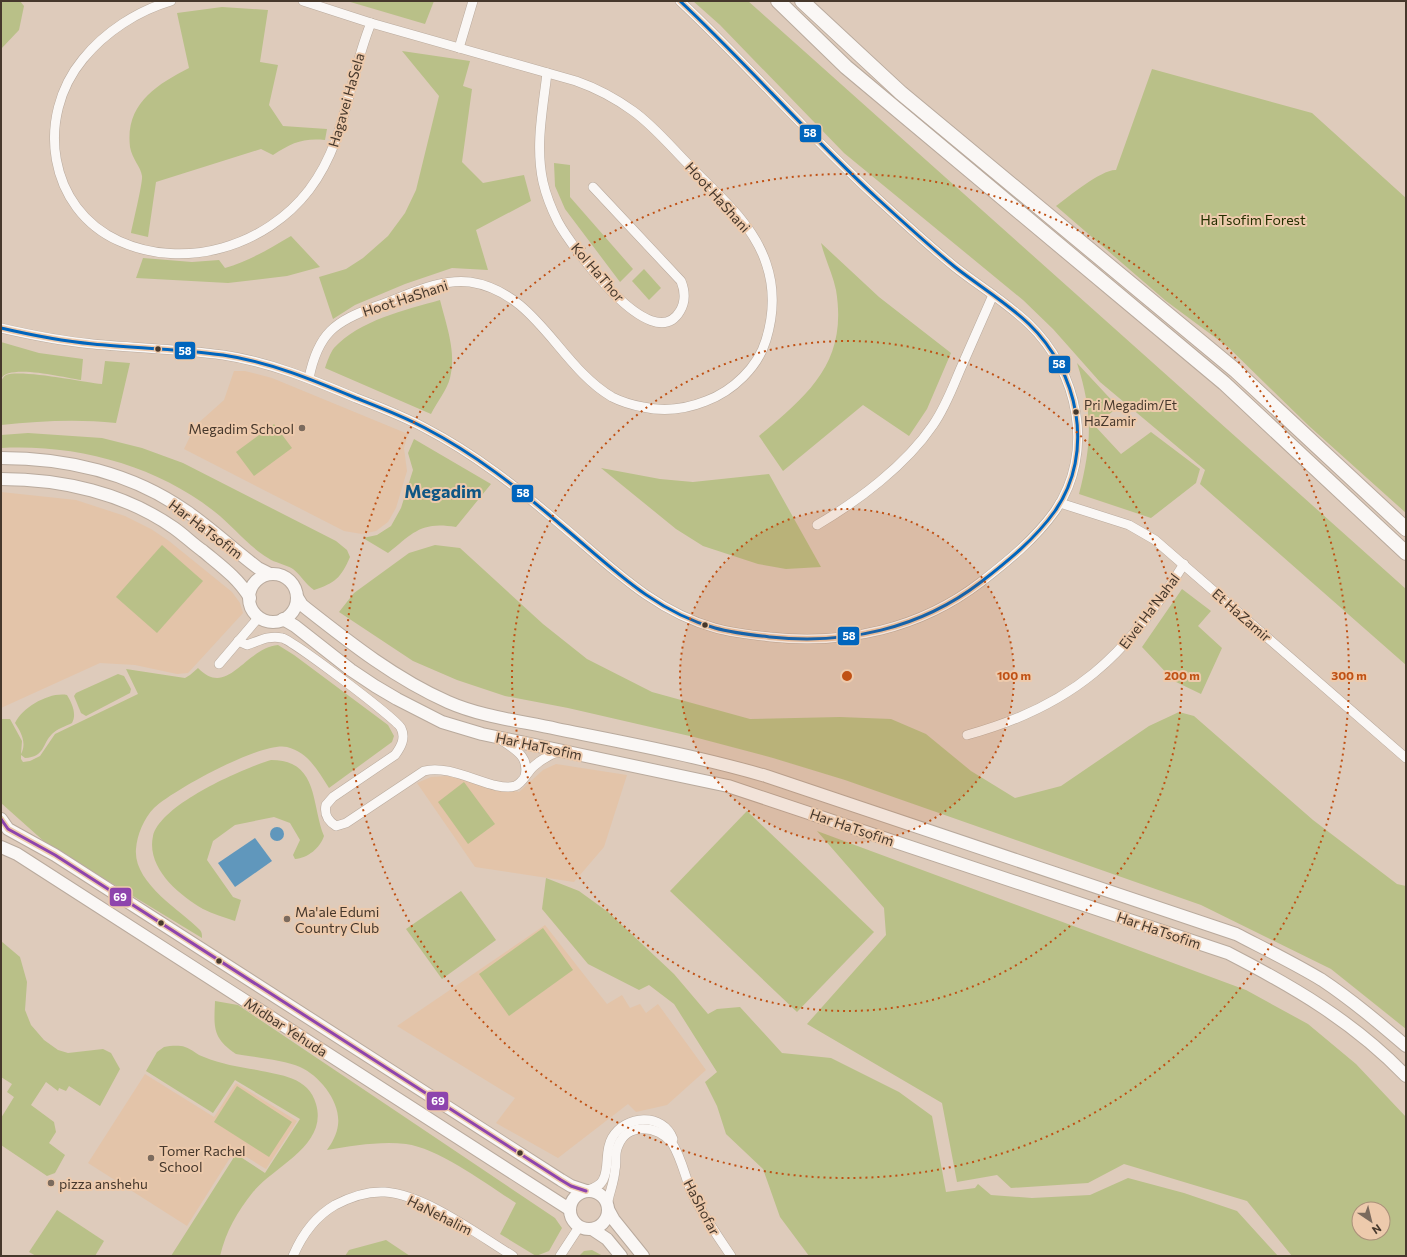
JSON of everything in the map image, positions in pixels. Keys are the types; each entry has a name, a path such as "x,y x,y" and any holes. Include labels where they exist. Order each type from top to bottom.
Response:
{"main road":[{"path":"778,1 846,67 1224,383 1406,552"},
{"path":"802,1 901,92 1235,370 1406,529"},
{"name":"Har HaTsofim","path":"1,458 43,460 70,464 104,472 146,488 187,511 258,568 270,574"},
{"name":"Har HaTsofim","path":"1,479 40,481 93,490 136,507 174,528 234,576 250,598"},
{"path":"270,574 278,574 286,578 295,589 297,597 292,612 282,620 275,621 266,620 259,617 251,606 250,598 251,590 255,583 262,577 270,574"},
{"name":"Har HaTsofim","path":"297,597 302,605 363,653 407,681 450,703 487,714 701,758 766,776 1236,934 1293,963 1323,981 1357,1006 1406,1046"},
{"name":"Har HaTsofim","path":"282,620 295,626 351,670 397,699 442,722 497,738 720,784 760,796 1228,953 1311,998 1368,1041 1406,1076"},
{"path":"1,820 1,834"},
{"name":"Midbar Yehuda","path":"1,820 8,829 55,855 561,1180 571,1186 587,1191"},
{"name":"Midbar Yehuda","path":"1,847 17,854 569,1209"},
{"path":"621,1256 607,1239 592,1229 579,1227 573,1222 569,1209 570,1202 576,1195 587,1191 595,1192 603,1196 614,1220 643,1256"},
{"path":"592,1229 603,1223 608,1207"}],"street":[{"name":"Hagavei HaSela","path":"171,1 144,12 125,22 104,38 88,53 73,73 59,102 54,123 53,143 56,162 70,198 85,216 104,233 120,242 162,252 188,254 206,252 243,241 278,221 308,191 324,166 337,139 344,118 358,58 371,23"},
{"path":"303,1 371,23"},
{"path":"456,47 473,1"},
{"path":"1,328 89,343 223,355 279,368 309,378 421,425 490,466 634,587 653,600 700,623 719,629 745,634 801,639 850,636 905,624 930,614 974,587 1000,567 1040,530 1060,503 1067,490 1073,473 1077,449 1077,421 1074,399 1066,376 1055,355 1028,323 918,235 843,167 680,1"},
{"name":"Hoot HaShani","path":"309,378 315,354 321,343 329,332 342,320 432,286 451,282 470,282 505,294 518,304 535,318 583,372 612,397 629,404 672,410 689,407 709,400 740,380 756,361 764,346 773,309 772,287 766,261 756,240 742,220 651,126 634,111 596,88 371,23"},
{"name":"Kol HaThor","path":"547,73 541,127 540,161 543,182 558,222 599,278 617,298 631,309 655,321 665,322 673,318 680,311 684,301 685,291 681,281 594,187"},
{"path":"817,525 838,513 872,487 902,460 933,425 946,404 993,295"},
{"name":"Et HaZamir","path":"1060,503 1129,525 1155,540 1406,758"},
{"name":"Eivei Ha'Nahal","path":"967,735 1016,720 1046,706 1094,674 1115,656 1146,620 1184,564"},
{"path":"219,664 259,617"},
{"path":"238,641 247,645 263,639 283,638 304,650 397,721 403,741 395,756 333,797 326,805 325,811 327,816 330,822 336,826 346,823 418,774 430,770 448,771 500,786 515,786 542,760 560,751"},
{"path":"497,738 520,753 524,758 527,769 525,776"},
{"name":"HaShofar","path":"587,1191 601,1184 604,1179 609,1144 616,1132 630,1122 647,1119 656,1121 663,1125 673,1137 678,1156"},
{"name":"HaShofar","path":"608,1207 608,1194 615,1173 617,1148 627,1135 641,1128 653,1129 661,1132 672,1143 697,1202 731,1256"},
{"name":"HaNehalim","path":"293,1256 318,1217 328,1209 345,1200 360,1195 385,1192 425,1204 513,1256"},
{"path":"560,1256 579,1227"}],"shaded area":[{"path":"234,371 245,371 272,378 408,434 404,448 407,471 396,508 388,522 376,531 362,534 344,531 184,449 195,426 224,400"},
{"path":"1,492 76,500 125,516 151,529 169,541 232,592 240,603 243,613 188,673 177,674 135,665 100,663 1,708"},
{"path":"556,764 627,775 604,847 574,882 475,867 417,783 431,777 447,776 519,792 543,770"},
{"path":"545,925 607,1004 622,995 630,1008 640,1004 646,1013 658,1004 706,1070 667,1105 636,1112 628,1104 558,1158 496,1123 515,1098 397,1026"},
{"path":"145,1074 214,1117 236,1083 297,1121 266,1169 235,1150 187,1226 88,1163"}],"green space":[{"path":"3,1 20,1 24,6 19,30 1,49 1,4"},
{"path":"347,1 434,1 425,24"},
{"path":"693,1 748,1 1406,589 1406,665 1200,484 1205,470 1100,382 1053,329 1023,300 844,153 720,25"},
{"path":"222,7 268,10 260,62 278,65 269,105 283,126 327,129 325,140 298,142 273,155 261,149 156,182 148,237 131,233 142,180 140,169 130,147 132,119 145,98 155,89 165,81 189,68 177,13"},
{"path":"402,51 470,61 463,86 472,89 462,162 483,183 524,175 531,201 476,230 488,270 452,268 405,284 355,305 333,319 319,277 346,269 363,258 388,236 405,213 416,190 439,96"},
{"name":"HaTsofim Forest","path":"1152,69 1312,113 1406,198 1406,513 1309,426 1228,347 1166,301 1056,206 1102,174 1116,170"},
{"path":"554,163 570,165 570,197 633,269 620,282 565,209 555,186"},
{"path":"291,236 320,267 287,276 228,283 136,278 143,258 192,262 219,260 225,268 251,258"},
{"path":"821,243 879,297 951,353 927,409 909,436 863,405 783,471 759,436 794,406 821,374 830,357 836,337 838,315 836,290"},
{"path":"644,269 661,288 649,300 632,281"},
{"path":"440,300 450,339 452,368 447,387 431,414 325,368 334,348 357,330 384,317"},
{"path":"1,342 39,353 83,359 81,380 25,372 6,374 1,379"},
{"path":"105,361 130,363 116,423 58,421 1,425 1,382 6,375 38,375 102,384"},
{"path":"1077,363 1118,407 1095,426 1121,454 1151,432 1200,469 1196,483 1151,518 1079,494 1086,459 1089,428 1086,397"},
{"path":"274,424 292,448 254,476 236,452"},
{"path":"28,433 102,438 142,448 183,463 336,541 347,550 350,557 344,570 336,579 327,585 314,590 293,569 271,560 261,553 215,512 192,496 141,470 86,454 58,450 1,448 1,435"},
{"path":"414,439 491,484 456,527 434,526 418,530 388,553 363,538 377,535 391,526 401,508 413,470 408,453"},
{"path":"601,468 660,479 693,482 769,474 821,567 786,569 758,564 703,546 676,529"},
{"path":"162,545 203,581 157,633 116,597"},
{"path":"435,545 460,548 543,624 587,659 652,692 750,719 840,717 891,719 926,734 971,771 1015,798 1061,786 1149,726 1179,712 1194,716 1313,820 1397,884 1406,886 1406,1029 1331,969 1201,905 845,780 773,758 694,737 568,708 505,696 457,680 413,661 339,612 354,593 409,553"},
{"path":"1182,589 1211,611 1198,626 1222,648 1201,694 1174,681 1142,647"},
{"path":"278,645 294,655 388,725 394,736 392,742 329,788 312,763 301,753 287,747 275,747 258,751 218,768 179,790 154,808 144,822 139,833 136,849 137,861 142,873 159,895 200,930 202,933 202,938 47,844 1,803 1,719 10,719 22,741 21,754 23,750 23,742 21,734 15,723 19,717 30,706 45,698 67,695 74,712 72,723 52,734 40,753 25,758 21,755 23,762 30,761 40,756 55,734 138,694 126,669 185,678 198,668 209,676 219,678 228,675 266,648"},
{"path":"118,674 124,676 131,689 130,693 86,716 81,713 74,696 76,693"},
{"path":"271,760 287,762 298,767 305,776 311,786 324,836 320,845 313,852 304,857 295,859 293,855 300,840 290,823 274,817 235,825 213,841 207,860 233,897 241,900 235,921 203,909 184,896 166,879 154,859 152,848 153,836 159,824 186,800 204,789 241,771"},
{"path":"464,782 495,824 468,844 438,802"},
{"path":"747,811 874,932 797,1012 670,891"},
{"path":"817,831 1246,990 1308,1024 1356,1064 1406,1117 1406,1256 1292,1256 1247,1201 1124,1164 1088,1183 1011,1188 997,1175 957,1182 942,1103 807,1024 886,935 884,908"},
{"path":"546,878 579,891 608,912 674,974 708,1014 717,1009 740,1007 782,1053 831,1058 899,1092 932,1116 946,1192 975,1188 978,1184 991,1195 1032,1198 1090,1195 1128,1178 1184,1193 1237,1211 1278,1256 809,1256 780,1217 763,1169 726,1134 717,1106 705,1082 717,1072 674,1004 649,985 639,990 588,964 542,909"},
{"path":"461,891 496,940 442,979 406,929"},
{"path":"543,928 573,970 509,1016 479,974"},
{"path":"1,941 20,957 27,982 25,1010 31,1025 44,1040 58,1050 68,1053 103,1049 111,1053 120,1069 100,1106 69,1086 66,1091 59,1088 58,1091 46,1082 31,1105 54,1122 56,1132 49,1143 65,1155 55,1173 47,1176 1,1145 1,1118 14,1097 7,1092 12,1084 1,1077"},
{"path":"215,1001 238,1005 555,1218 562,1228 549,1251 536,1256 500,1234 516,1203 477,1177 433,1152 419,1147 396,1143 366,1144 327,1150 337,1132 338,1116 333,1099 322,1083 300,1067 278,1061 236,1054 228,1048 222,1043 216,1031 214,1018"},
{"path":"183,1046 201,1056 217,1062 292,1079 307,1088 316,1104 318,1118 314,1131 307,1143 298,1153 263,1182 247,1199 229,1230 220,1256 171,1256 236,1154 265,1173 300,1119 235,1080 213,1113 146,1071 157,1052 164,1047"},
{"path":"237,1086 292,1122 269,1157 214,1122"},
{"path":"57,1210 104,1241 95,1256 36,1256 29,1252"},
{"path":"386,1240 410,1256 345,1256 349,1250"},
{"path":"592,1250 603,1256 579,1256 584,1251"}],"water":[{"path":"274,827 280,827 284,831 284,837 280,841 274,841 270,837 270,831"},
{"path":"255,838 272,861 235,887 218,863"}],"transit line":[{"name":"58","path":"1,328 47,338 81,343 191,351 240,358 291,372 391,412 443,438 496,472 545,511 614,571 652,598 672,610 715,628 736,633 798,639 854,636 881,630 933,612 958,598 1001,566 1039,531 1055,511 1068,488 1075,464 1078,438 1076,413 1070,388 1060,365 1046,343 1029,324 1011,308 945,259 852,175 680,1"},
{"name":"69","path":"1,819 8,829 55,855 561,1180 571,1186 586,1191"}],"place":[{"name":"Pri Megadim/Et HaZamir","path":"1076,412"},
{"name":"Megadim School","path":"302,428"},
{"name":"Ma'ale Edumi Country Club","path":"287,919"},
{"name":"Tomer Rachel School","path":"151,1158"},
{"name":"pizza anshehu","path":"51,1183"}],"district":[{"name":"Megadim","path":"443,491"}]}
